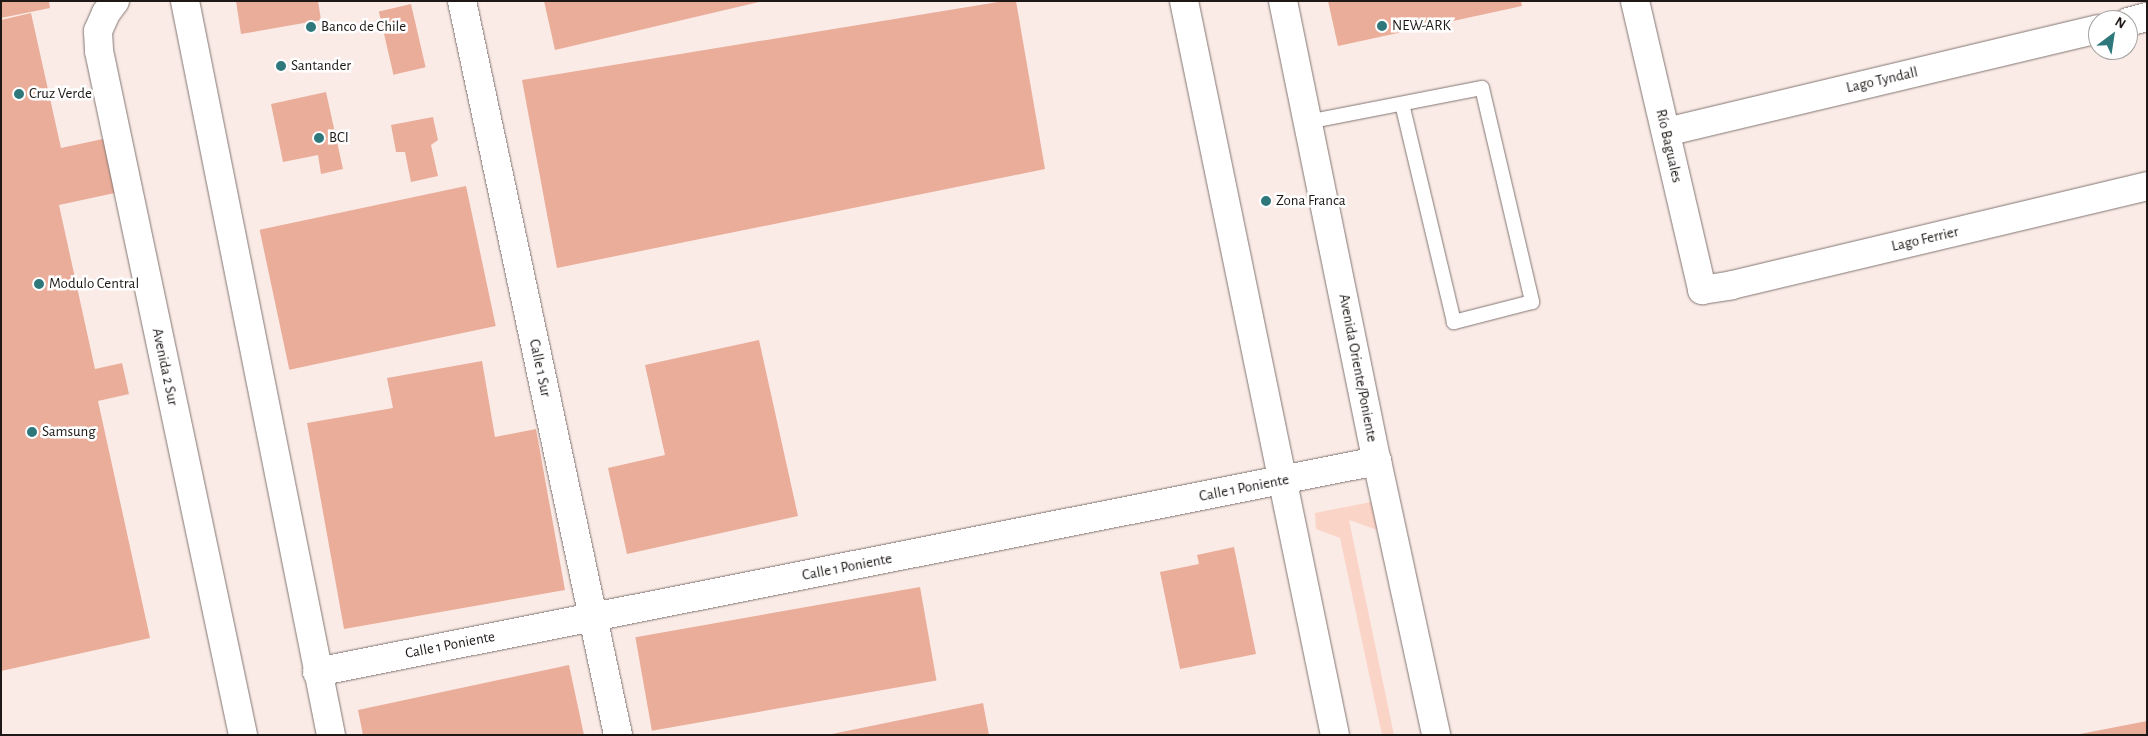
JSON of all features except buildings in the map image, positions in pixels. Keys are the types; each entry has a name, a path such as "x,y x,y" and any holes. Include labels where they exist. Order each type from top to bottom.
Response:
{"street":[{"name":"Avenida 2 Sur","path":"114,1 98,31 99,50 243,735"},
{"path":"185,1 331,735"},
{"name":"Calle 1 Sur","path":"462,1 618,735"},
{"path":"1184,1 1281,480 1335,735"},
{"name":"Avenida Oriente/Poniente","path":"1283,1 1377,461 1436,735"},
{"name":"Río Baguales","path":"1635,1 1702,290"},
{"name":"Lago Tyndall","path":"1666,132 2088,31"},
{"name":"Lago Ferrier","path":"1702,290 2147,186"},
{"name":"Calle 1 Poniente","path":"317,672 1377,461"}],"lane":[{"path":"1308,122 1482,88 1532,302 1454,322 1402,104"}],"shaded area":[{"path":"1376,501 1383,532 1349,520 1394,735 1382,735 1340,538 1316,529 1315,513"}],"place":[{"name":"NEW-ARK","path":"1382,26"},
{"name":"Banco de Chile","path":"311,27"},
{"name":"Santander","path":"281,66"},
{"name":"Cruz Verde","path":"19,94"},
{"name":"BCI","path":"319,138"},
{"name":"Zona Franca","path":"1266,201"},
{"name":"Modulo Central","path":"39,284"},
{"name":"Samsung","path":"32,432"}]}
